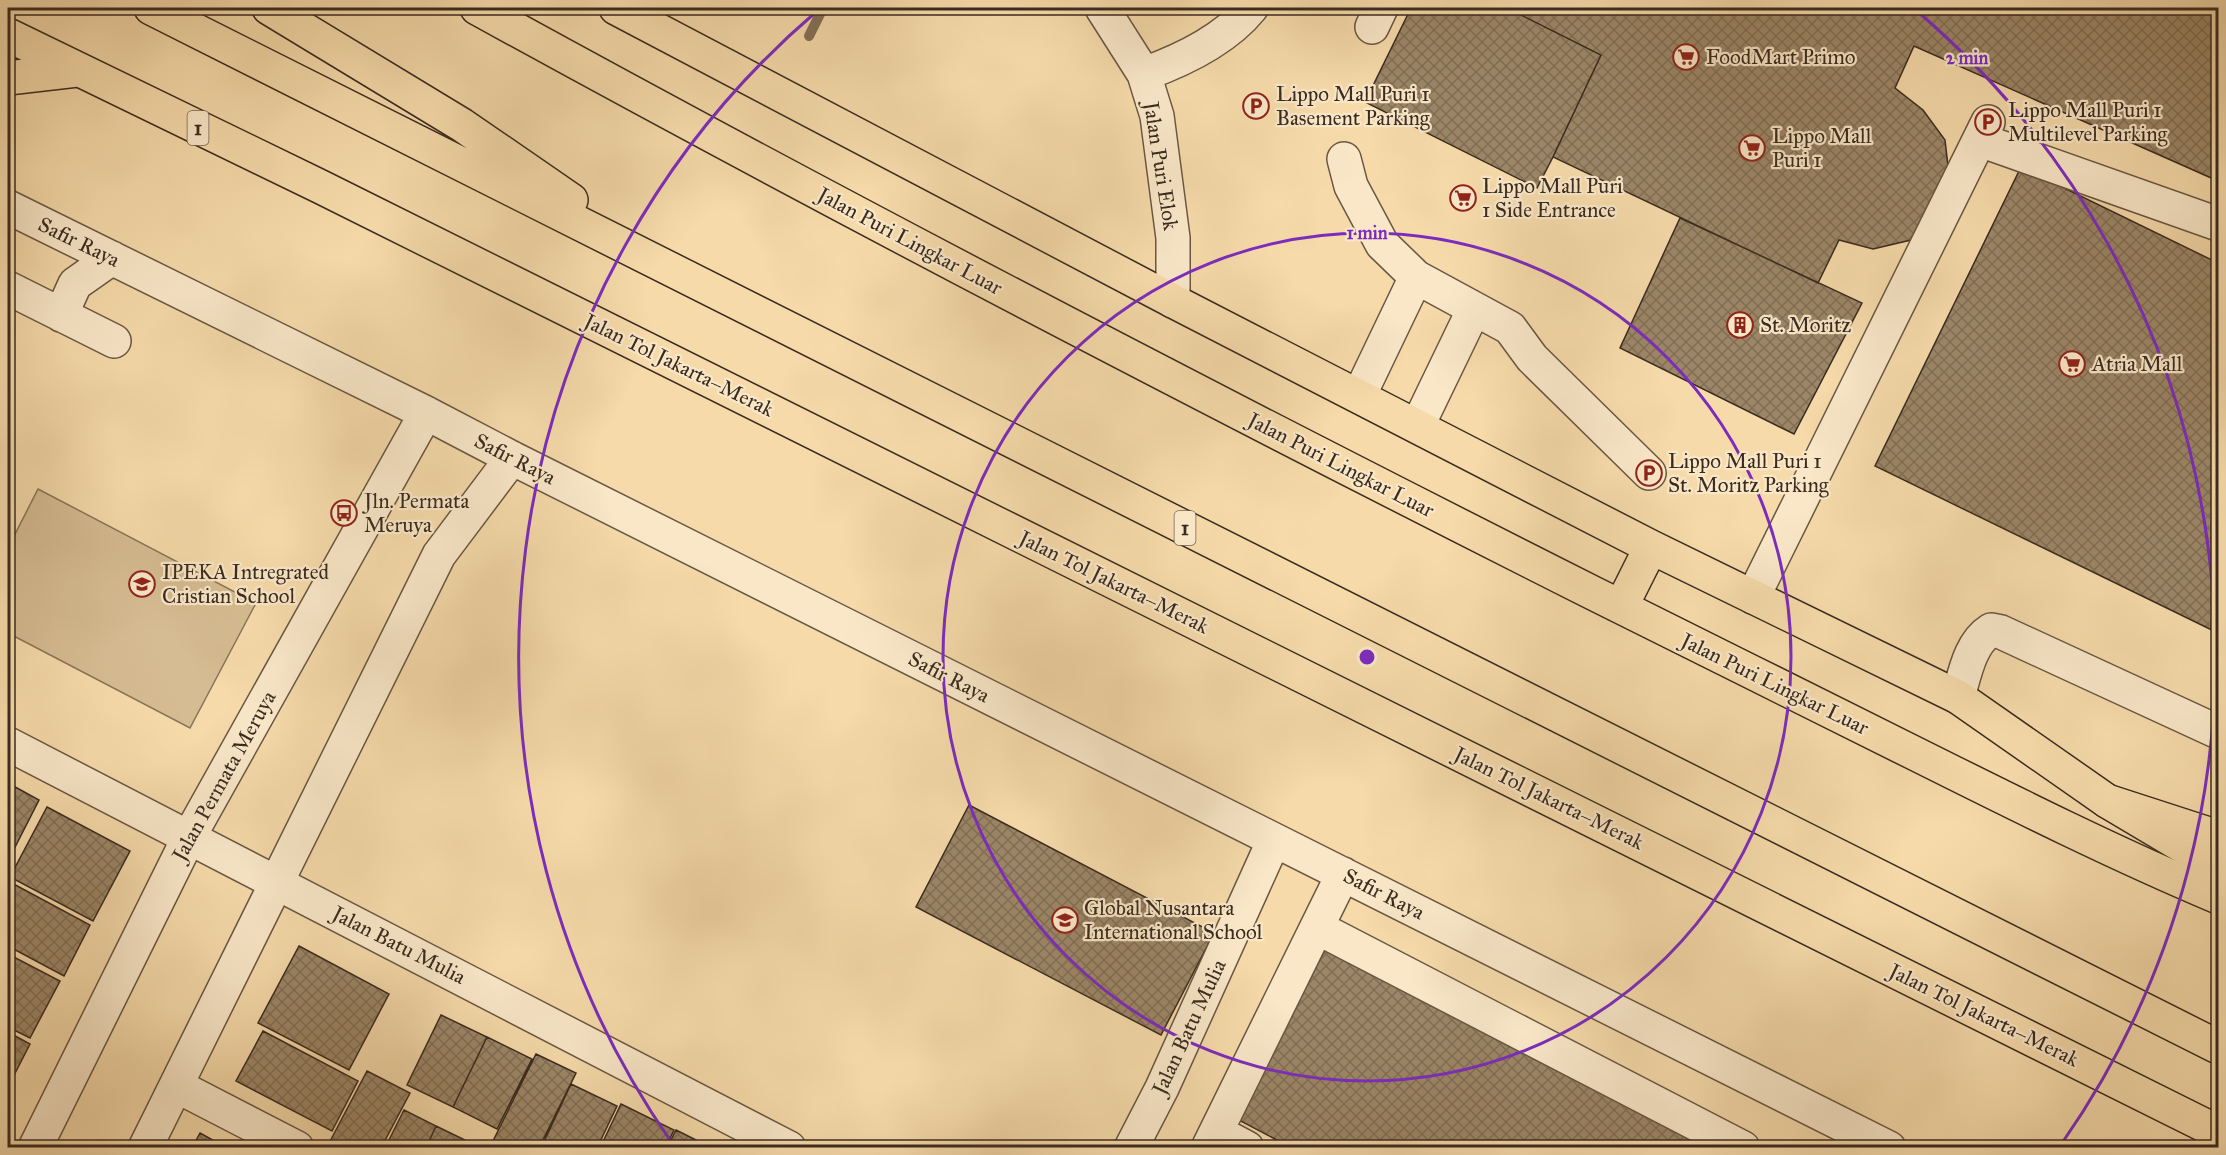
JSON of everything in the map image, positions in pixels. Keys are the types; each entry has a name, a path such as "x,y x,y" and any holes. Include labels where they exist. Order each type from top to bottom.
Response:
{"main road":[{"name":"1","path":"151,8 2218,1047"},
{"path":"269,8 462,125 675,272"},
{"name":"Jalan Puri Lingkar Luar","path":"477,8 737,150 1185,385 1621,607 1985,788 2160,872 2218,897"},
{"path":"616,8 1173,301 1418,425 1651,547 1958,697 2107,801 2218,867"},
{"name":"Jalan Tol Jakarta–Merak","path":"8,35 319,186 2218,1132"},
{"path":"8,78 77,70"},
{"path":"1621,607 1651,547"},
{"path":"2107,801 2218,837"}],"street":[{"name":"Jalan Puri Elok","path":"1102,8 1144,74 1157,116 1173,238 1173,301"},
{"path":"1144,74 1208,45 1243,18 1251,8"},
{"path":"1753,597 1984,131 2218,224"},
{"path":"1344,159 1352,186 1382,244 1416,277 1510,328 1532,358 1649,473"},
{"name":"Safir Raya","path":"12,215 112,258 426,412 512,458 1890,1148"},
{"path":"61,315 75,284 112,258"},
{"path":"1359,396 1416,277"},
{"path":"8,288 114,341"},
{"path":"1418,425 1474,309"},
{"name":"Jalan Permata Meruya","path":"35,1148 189,837 426,412"},
{"path":"144,1148 177,1086 439,555 512,458"},
{"path":"1958,697 1967,664 1981,636 1991,630 2001,632 2218,732"},
{"name":"Jalan Batu Mulia","path":"8,744 789,1148"},
{"name":"Jalan Batu Mulia","path":"1131,1148 1162,1088 1274,840"},
{"path":"1247,1148 1213,1140 1343,874"},
{"path":"1318,928 1743,1148"},
{"path":"177,1086 297,1148"}],"shaded area":[{"path":"38,489 256,603 190,728 8,633 8,548"}],"building":[{"path":"1411,8 1507,8 1601,55 1537,188 1365,102"},
{"name":"Lippo Mall Puri 1","path":"1507,8 2218,8 2218,181 1914,46 1895,88 1923,110 1945,140 1949,175 1936,208 1911,240 1873,249 1839,240 1818,283 1553,157 1601,55"},
{"name":"Atria Mall","path":"2021,167 2218,263 2218,633 1875,466"},
{"name":"St. Moritz","path":"1680,218 1862,303 1794,434 1620,348"},
{"path":"8,783 39,800 8,861"},
{"name":"Global Nusantara International School","path":"969,805 1214,933 1161,1035 916,907"},
{"path":"47,807 130,851 93,921 10,877"},
{"path":"8,881 90,925 64,976 8,946"},
{"path":"299,946 389,994 349,1070 258,1023"},
{"path":"1327,946 1714,1148 1292,1148 1235,1118"},
{"path":"8,954 60,981 30,1038 8,1027"},
{"path":"441,1015 487,1037 453,1107 407,1085"},
{"path":"263,1031 358,1081 332,1131 236,1081"},
{"path":"8,1032 30,1044 8,1087"},
{"path":"487,1037 532,1059 497,1129 453,1107"},
{"path":"536,1054 576,1073 539,1148 506,1148 493,1141"},
{"path":"367,1071 410,1093 381,1148 328,1148 327,1147"},
{"path":"571,1084 617,1106 597,1148 541,1148"},
{"path":"621,1104 674,1130 665,1148 600,1148"},
{"path":"404,1110 436,1126 426,1148 385,1148"},
{"path":"436,1126 475,1145 474,1148 426,1148"},
{"path":"676,1130 712,1148 667,1148"},
{"path":"200,1133 227,1148 192,1148"}],"waterway":[{"path":"809,36 823,8"}],"place":[{"name":"FoodMart Primo","path":"1686,57"},
{"name":"Lippo Mall Puri 1 Basement Parking","path":"1256,106"},
{"name":"Lippo Mall Puri 1 Multilevel Parking","path":"1988,122"},
{"name":"Lippo Mall Puri 1","path":"1752,148"},
{"name":"Lippo Mall Puri 1 Side Entrance","path":"1463,198"},
{"name":"St. Moritz","path":"1740,325"},
{"name":"Atria Mall","path":"2072,364"},
{"name":"Lippo Mall Puri 1 St. Moritz Parking","path":"1649,473"},
{"name":"Jln. Permata Meruya","path":"344,513"},
{"name":"IPEKA Intregrated Cristian School","path":"142,584"},
{"name":"Global Nusantara International School","path":"1065,920"}]}
